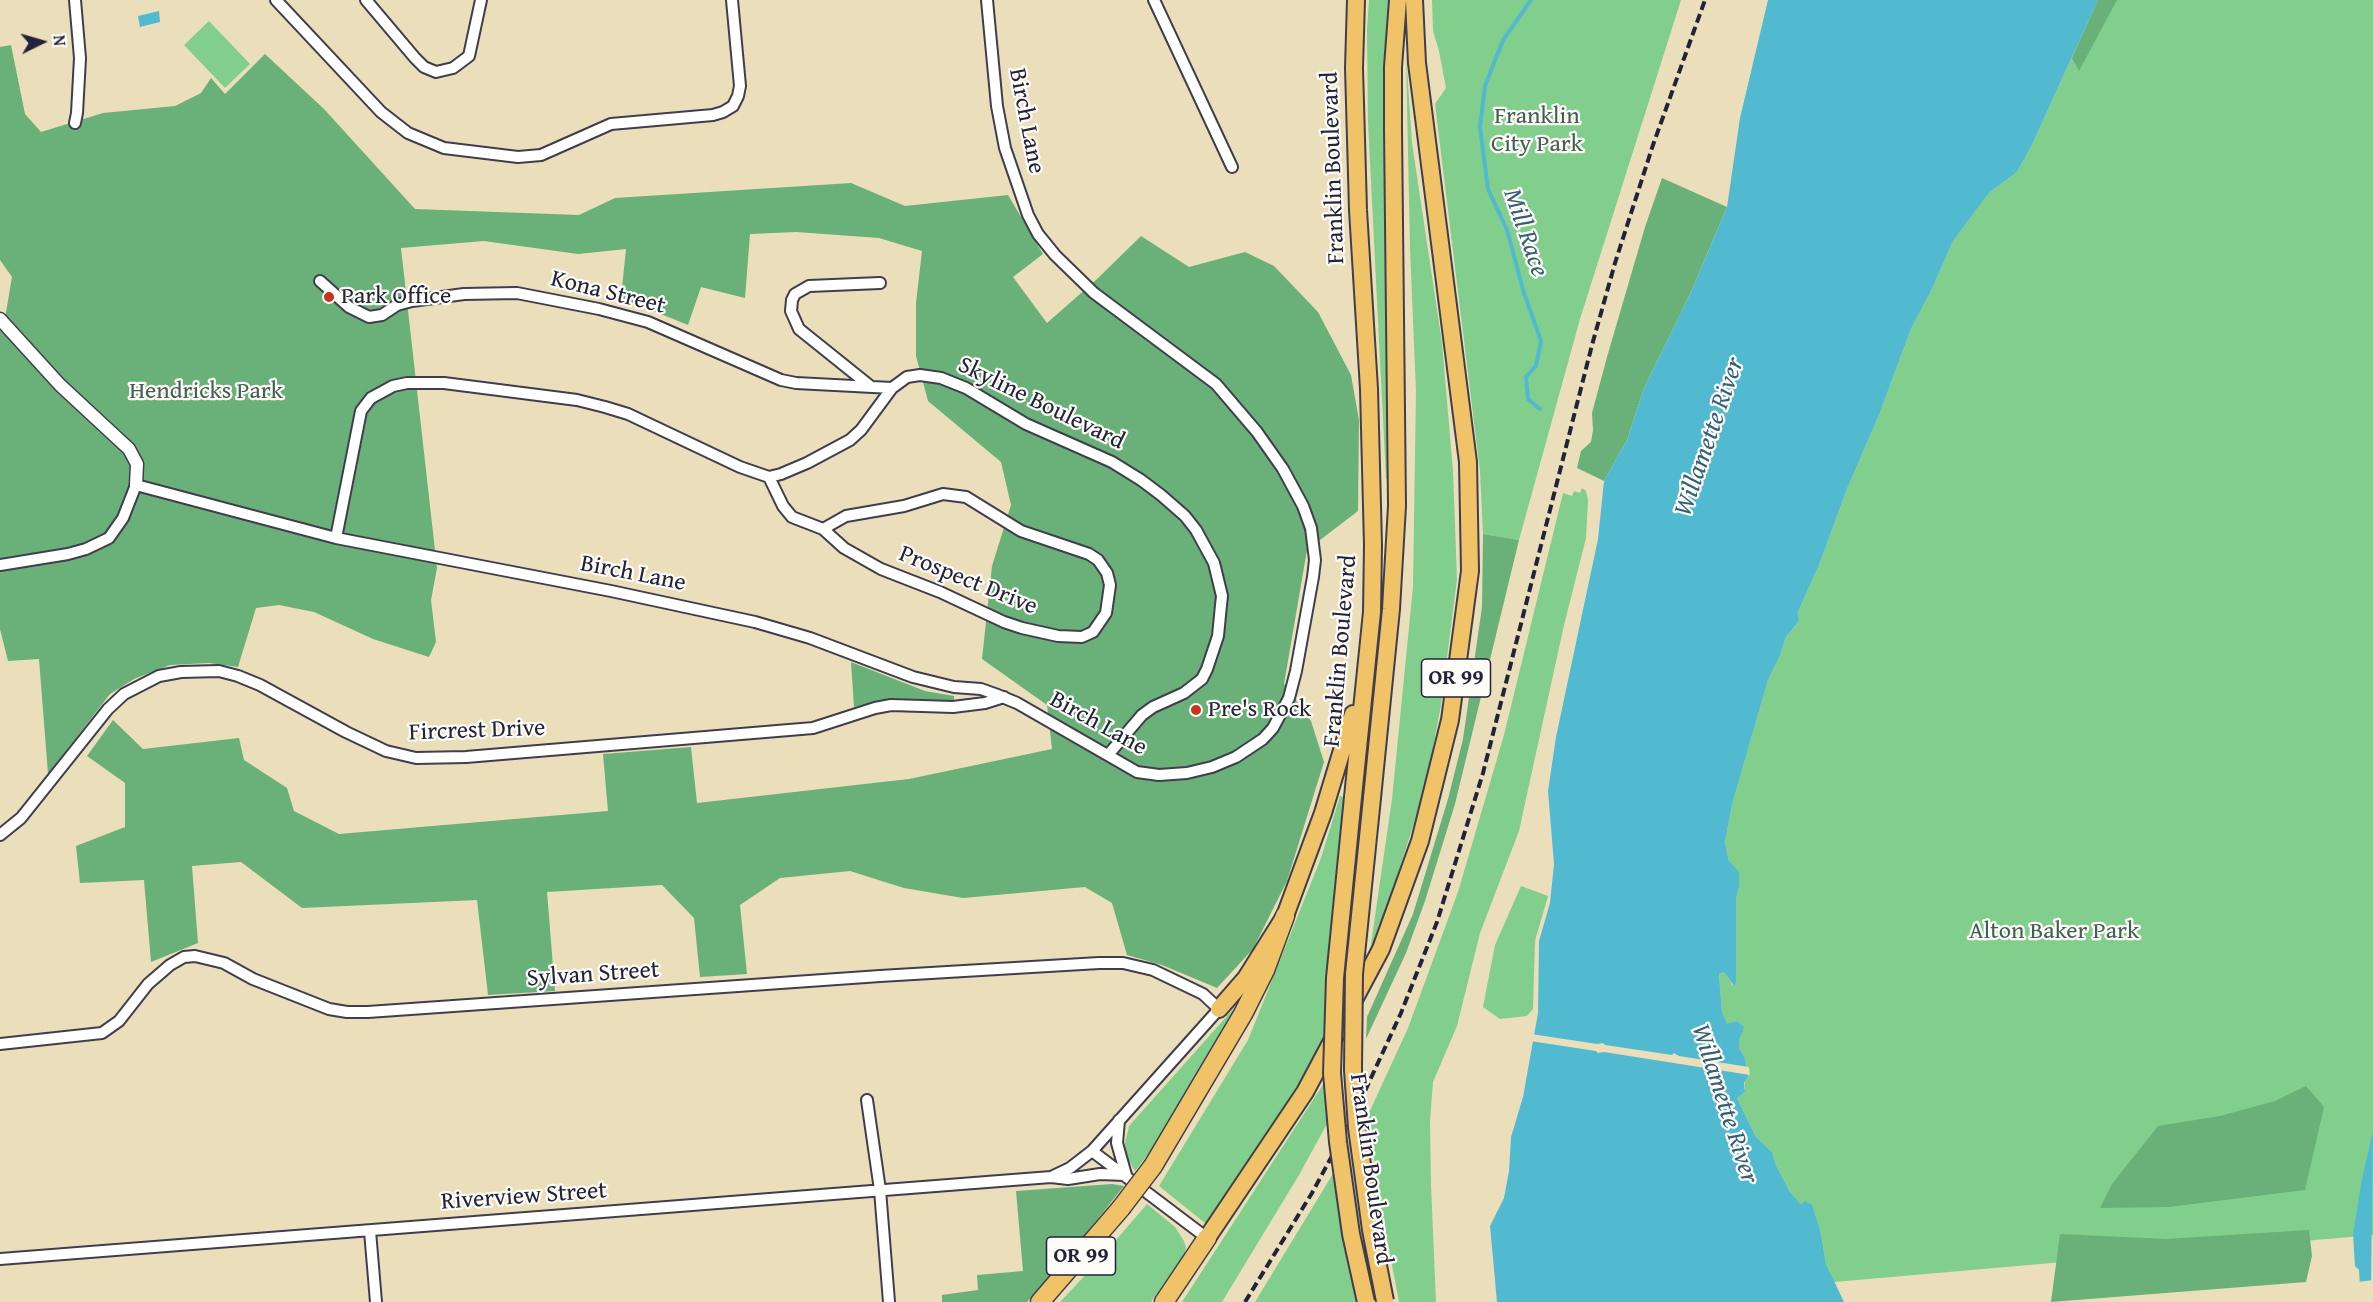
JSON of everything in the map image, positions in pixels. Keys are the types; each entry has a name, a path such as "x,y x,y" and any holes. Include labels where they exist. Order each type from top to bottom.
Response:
{"highway":[{"name":"OR 99","path":"1040,1302 1121,1209 1153,1166 1243,1014 1265,970 1285,916"},
{"name":"OR 99","path":"1164,1302 1207,1238"}],"main road":[{"name":"Franklin Boulevard","path":"1356,0 1354,68 1358,210 1373,474 1372,612 1335,978 1332,1073 1338,1142 1351,1234 1366,1302"},
{"name":"Franklin Boulevard","path":"1386,1302 1371,1230 1357,1128 1353,1070 1354,974 1391,609 1397,506 1393,67 1398,0"},
{"name":"OR 99","path":"1207,1238 1305,1092 1381,949 1420,841 1450,720 1470,571 1468,462 1417,63 1414,0"},
{"name":"OR 99","path":"1285,916 1326,804 1364,675"},
{"path":"1219,1009 1246,978 1285,916"}],"street":[{"path":"75,0 80,58 75,123"},
{"path":"276,0 339,69 394,123 408,133 444,148 489,155 528,157 554,150 600,127 611,124 713,115 733,106 740,86 732,0"},
{"path":"366,0 415,58 424,67 436,72 453,68 469,56 481,0"},
{"name":"Birch Lane","path":"136,485 336,538 720,613 810,638 913,677 954,687 981,689 1004,697 1137,772 1170,776 1218,765 1236,757 1263,739 1282,714 1296,671 1312,577 1314,544 1311,528 1303,506 1283,469 1257,432 1216,384 1094,292 1055,255 1038,234 1028,215 1005,148 996,95 987,0"},
{"path":"1154,0 1232,167"},
{"name":"Kona Street","path":"320,281 349,307 369,317 382,315 397,305 412,301 464,294 517,292 648,322 781,380 796,383 892,388"},
{"path":"870,386 799,329 791,311 792,300 795,294 808,286 850,282 880,283"},
{"path":"0,319 60,385 129,448 137,464 136,485 123,518 109,538 86,549 68,554 0,565"},
{"name":"Skyline Boulevard","path":"768,477 807,463 850,440 861,430 892,388 907,377 920,375 941,378 966,388 1026,424 1112,462 1161,495 1185,516 1214,562 1222,596 1218,636 1202,679 1184,693 1153,707 1142,715 1108,755"},
{"path":"336,538 361,411 371,398 393,386 407,383 444,383 577,400 605,407 628,414 740,467 768,477"},
{"name":"Prospect Drive","path":"768,477 783,506 792,517 823,529 844,548 881,569 940,592 1004,622 1071,638 1082,637 1093,632 1106,614 1110,585 1107,573 1098,560 1089,554 1022,531 966,496 943,494 904,506 846,516 823,529"},
{"name":"Fircrest Drive","path":"0,835 21,818 108,709 124,694 159,676 181,672 219,671 238,676 260,685 386,751 416,758 466,757 813,728 891,705 953,708 985,703 1004,697"},
{"name":"Sylvan Street","path":"0,1044 102,1033 119,1022 148,984 170,965 184,957 195,956 224,963 253,978 329,1009 347,1012 1099,963 1123,963 1153,970 1203,994 1219,1009"},
{"name":"Riverview Street","path":"1051,1177 1070,1168 1092,1151 1219,1009"},
{"path":"867,1100 880,1190 889,1302"},
{"path":"1119,1119 1118,1143 1126,1175"},
{"path":"1092,1151 1207,1238"},
{"name":"Riverview Street","path":"0,1259 1051,1177 1068,1179 1100,1174 1126,1175"},
{"path":"370,1230 376,1302"}],"green space":[{"path":"1369,0 1391,0 1392,480 1386,479 1368,122"},
{"name":"Franklin City Park","path":"1432,0 1681,0 1580,319 1519,540 1483,534 1480,471 1435,104 1446,88 1433,31"},
{"name":"Alton Baker Park","path":"2098,0 2373,0 2373,1235 1834,1282 1826,1264 1821,1234 1790,1192 1772,1152 1756,1137 1737,1098 1745,1092 1744,1056 1739,1048 1743,1027 1737,1021 1727,1025 1722,1013 1719,974 1724,971 1733,986 1736,982 1736,899 1739,887 1729,861 1725,842 1732,805 1768,680 1786,637 1799,621 1798,612 1879,415 1911,329 1953,241 1989,193 2017,172 2031,147"},
{"path":"2098,0 2117,0 2079,71 2072,58"},
{"path":"209,21 250,64 225,88 184,45"},
{"name":"Hendricks Park","path":"11,45 25,114 41,132 103,113 175,106 201,93 211,78 225,94 265,54 324,109 415,209 579,215 615,198 851,183 905,206 1008,195 1043,254 1013,277 1047,323 1141,236 1189,267 1245,252 1274,266 1318,312 1351,375 1359,420 1358,511 1307,550 1284,684 1311,721 1324,762 1287,881 1253,949 1217,988 1162,965 1127,955 1112,903 1085,887 963,898 904,888 850,871 780,878 740,905 747,974 700,977 694,918 662,885 547,892 555,991 488,995 477,900 302,908 241,862 192,866 198,943 151,962 144,880 80,883 76,846 125,827 125,783 87,756 113,720 143,749 239,738 244,760 287,788 294,811 339,834 608,811 603,754 691,747 697,803 909,779 1052,749 1047,705 982,659 992,566 1011,505 1001,462 928,401 916,356 916,303 922,251 879,238 796,232 750,234 745,298 701,287 688,325 621,298 626,249 578,254 484,241 401,248 437,568 431,600 436,642 429,657 373,639 314,612 279,605 256,608 238,667 209,663 170,665 134,679 110,694 48,774 39,659 8,661 0,629 0,327 3,330 12,277 0,260 0,47"},
{"path":"1406,54 1412,143 1442,343 1453,471 1457,579 1441,705 1426,785 1383,921 1370,951 1392,799 1413,587 1416,391"},
{"path":"1662,178 1727,207 1691,292 1644,388 1627,440 1604,481 1577,468 1581,451 1591,442 1592,413 1607,357 1645,227"},
{"path":"1582,488 1586,491 1588,500 1586,538 1564,625 1519,831 1480,933 1457,1026 1433,1082 1430,1121 1436,1302 1399,1302 1380,1201 1368,1115 1408,1028 1458,892 1504,735 1563,493 1572,496 1574,491 1580,493"},
{"path":"1483,534 1519,540 1455,804 1425,901 1406,953 1366,1039 1367,1017 1413,914 1448,799 1463,739 1482,607"},
{"path":"851,662 925,691 954,696 954,701 891,700 854,707"},
{"path":"1340,796 1348,798 1334,892 1325,1046 1259,1148 1209,1221 1205,1223 1159,1186 1248,1040 1321,858"},
{"path":"1521,886 1548,896 1535,941 1533,1009 1527,1016 1500,1019 1483,1007 1495,945"},
{"path":"1235,1007 1158,1141 1135,1171 1126,1156 1125,1143 1129,1126"},
{"path":"1324,1083 1328,1122 1299,1175 1222,1302 1182,1302"},
{"path":"2306,1086 2324,1107 2305,1190 2169,1207 2100,1208 2112,1184 2158,1126 2220,1116 2275,1101"},
{"path":"1334,1172 1359,1302 1255,1302"},
{"path":"1112,1184 1124,1186 1051,1277 1027,1302 942,1302 942,1295 978,1290 977,1275 1023,1271 1016,1191"},
{"path":"1147,1204 1175,1227 1186,1248 1184,1255 1151,1302 1060,1302 1092,1268"},
{"path":"2309,1230 2312,1256 2306,1282 2051,1302 2060,1234 2166,1239"}],"water":[{"name":"Willamette River","path":"1768,0 2098,0 2031,147 2017,172 1989,193 1953,241 1911,329 1879,415 1798,612 1799,621 1786,637 1768,680 1732,805 1725,842 1729,861 1739,872 1736,899 1736,982 1734,986 1724,972 1719,974 1722,1012 1727,1024 1737,1021 1744,1027 1739,1048 1744,1056 1748,1076 1744,1083 1745,1092 1737,1098 1756,1137 1772,1152 1790,1192 1801,1205 1805,1201 1812,1205 1821,1234 1826,1264 1844,1302 1497,1302 1490,1226 1504,1198 1509,1171 1511,1137 1523,1097 1538,1013 1539,941 1550,903 1554,864 1548,791 1556,737 1598,539 1604,481 1627,440 1644,388 1691,292 1727,207 1740,118"},
{"path":"159,11 160,22 140,27 138,16"},
{"path":"2373,1131 2371,1287 2361,1302 2353,1234"}],"pier":[{"path":"1531,1034 1672,1055 1674,1053 1679,1056 1749,1067 1750,1075 1530,1041"},
{"path":"2373,1280 2373,1302 2358,1302 2357,1282"}],"waterway":[{"name":"Mill Race","path":"1531,0 1503,40 1485,86 1480,127 1488,189 1507,230 1524,293 1541,341 1536,366 1526,377 1528,399 1540,409"}],"railway":[{"path":"1245,1302 1312,1193 1353,1117 1401,1013 1437,922 1483,773 1615,263 1653,145 1705,0"}],"place":[{"name":"Park Office","path":"329,297"},
{"name":"Pre's Rock","path":"1196,710"}]}
